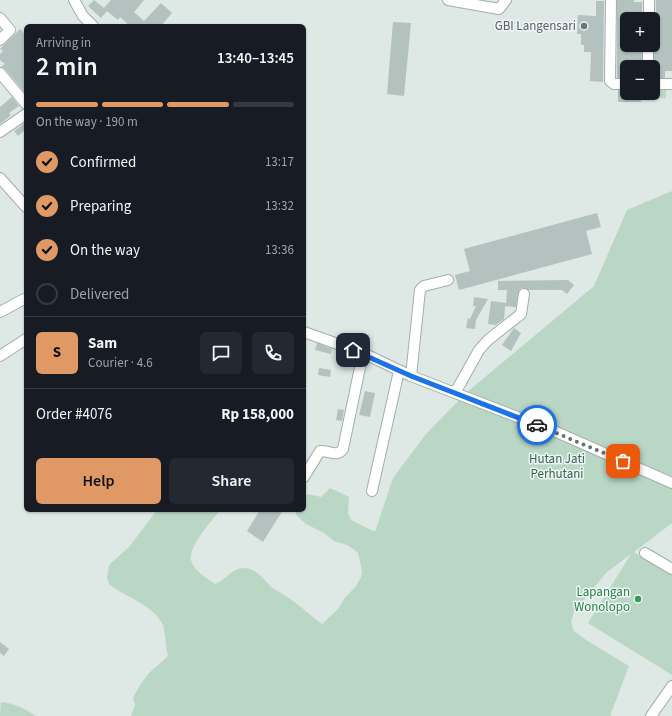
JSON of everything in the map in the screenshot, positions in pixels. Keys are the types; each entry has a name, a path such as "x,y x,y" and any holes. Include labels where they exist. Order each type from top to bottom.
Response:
{"street":[{"path":"74,0 91,24"},
{"path":"448,0 499,9 506,0"},
{"path":"611,0 609,59 610,81 614,84 620,84"},
{"path":"649,0 649,12"},
{"path":"0,18 10,30 0,40"},
{"path":"0,73 24,102"},
{"path":"660,84 672,84"},
{"path":"0,132 24,115"},
{"path":"0,178 24,205"},
{"path":"411,376 420,290 424,286 448,280"},
{"path":"455,393 480,350 488,340 521,314 524,294"},
{"path":"0,312 24,299"},
{"path":"306,333 363,353 411,376 554,431 672,483"},
{"path":"0,356 24,341"},
{"path":"306,474 320,451 336,454 340,453 343,449 363,353"},
{"path":"372,491 399,371"},
{"path":"645,553 672,570"},
{"path":"651,716 672,686"}],"green space":[{"path":"660,87 666,87 666,98 660,98"},
{"name":"Hutan Jati Perhutani","path":"672,191 672,523 634,552 672,575 672,675 588,623 631,554 606,573 574,612 571,622 574,631 629,666 610,716 131,716 135,705 133,698 140,685 148,674 168,656 163,625 159,618 146,606 109,584 107,578 109,565 129,547 155,512 218,512 200,535 192,550 192,563 196,569 215,584 236,570 244,568 253,570 274,589 291,599 322,624 338,609 344,599 356,586 361,577 362,571 358,553 347,545 334,541 324,533 306,524 296,515 296,512 306,512 306,496 308,494 321,497 330,488 349,497 348,513 351,520 375,532 393,478 426,434 466,393 594,286 627,210"},
{"path":"1,702 19,707 36,716 0,716"}],"building":[{"path":"94,0 104,8 111,0 144,0 134,12 144,21 161,3 172,13 163,24 128,24 120,17 118,20 107,11 101,18 88,6"},
{"path":"617,0 634,0 634,2 642,2 642,12 620,12 620,52 642,52 642,60 620,60 620,78 617,78"},
{"path":"656,0 672,0 672,71 665,71 665,78 660,78 660,60 654,60 654,52 660,52 660,12 656,12"},
{"path":"596,1 604,1 603,82 590,81 591,52 584,52 584,45 581,45 581,34 577,34 578,15 596,16"},
{"path":"393,22 411,23 404,96 387,94"},
{"path":"20,29 24,33 24,92 5,69 1,67 5,64 0,60 0,54 3,51 0,49"},
{"path":"618,90 620,90 620,100 641,100 641,102 618,102"},
{"path":"12,97 19,106 9,113 11,115 0,124 0,107"},
{"path":"24,124 24,131 18,136 14,131"},
{"path":"597,213 601,227 586,231 592,254 459,290 455,275 470,271 464,249"},
{"path":"568,280 574,285 567,294 562,290 529,290 521,288 518,293 516,307 505,306 504,319 496,325 488,324 491,301 506,303 507,290 498,290 498,281"},
{"path":"474,297 488,299 476,320 475,329 466,328 468,318 470,319 476,306 473,306"},
{"path":"514,328 521,333 511,351 502,345"},
{"path":"317,343 332,349 331,354 315,350"},
{"path":"319,368 331,370 330,377 318,375"},
{"path":"365,391 375,393 370,417 359,415"},
{"path":"338,409 344,410 342,421 336,420"},
{"path":"259,512 282,512 263,542 247,531"},
{"path":"0,642 9,649 4,656 0,653"}],"way so far":[{"path":"537,425 623,461"}],"place":[{"name":"GBI Langensari","path":"584,26"},
{"name":"Lapangan Wonolopo","path":"638,599"}],"route":[{"path":"353,350 363,353 411,376 537,425"}]}
